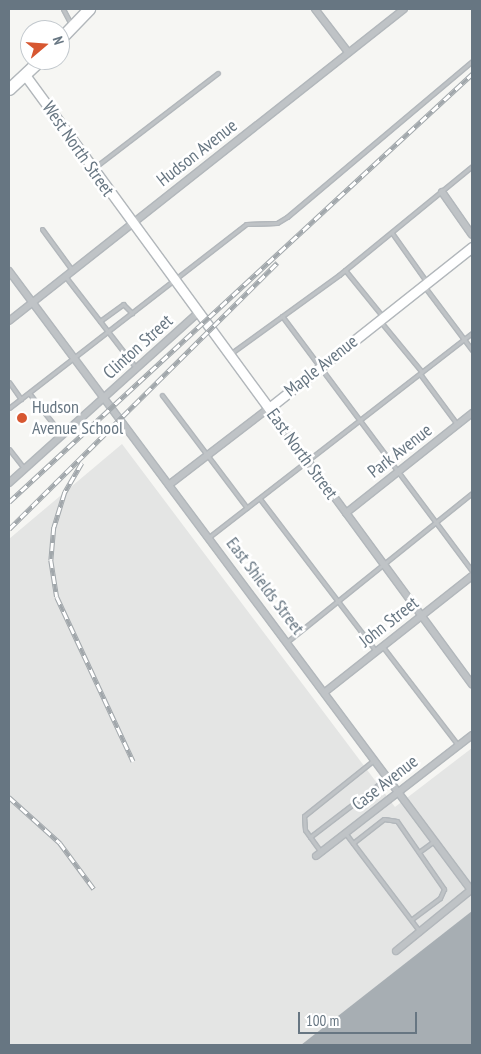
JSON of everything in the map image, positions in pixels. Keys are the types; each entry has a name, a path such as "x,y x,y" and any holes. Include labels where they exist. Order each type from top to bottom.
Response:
{"highway":[{"path":"70,29 89,9"},
{"path":"9,89 30,70"}],"street":[{"path":"315,9 348,52"},
{"name":"Hudson Avenue","path":"9,321 404,9"},
{"name":"West North Street","path":"25,75 131,224"},
{"path":"442,192 472,235"},
{"name":"East North Street","path":"131,224 175,280 472,684"},
{"name":"Maple Avenue","path":"170,484 472,247"},
{"name":"East Shields Street","path":"9,271 72,362 170,484 472,890"},
{"name":"Clinton Street","path":"9,483 198,313"},
{"name":"Park Avenue","path":"346,513 472,415"},
{"name":"John Street","path":"325,692 472,576"},
{"name":"Case Avenue","path":"319,854 472,735"},
{"path":"396,951 472,890"}],"lane":[{"path":"63,9 73,26"},
{"path":"9,408 72,362 246,224 277,223 287,217 472,61"},
{"path":"92,170 218,73"},
{"path":"230,355 345,270 472,166"},
{"path":"42,228 72,270"},
{"path":"392,233 425,284 472,350"},
{"path":"345,270 457,425"},
{"path":"65,276 136,368"},
{"path":"100,321 123,304 132,313"},
{"path":"282,316 472,571"},
{"path":"209,537 361,421 472,333"},
{"path":"9,382 21,399"},
{"path":"29,393 62,435"},
{"path":"162,395 247,508"},
{"path":"9,449 24,470"},
{"path":"288,641 335,600 472,494"},
{"path":"260,499 376,652"},
{"path":"383,647 459,746"},
{"path":"319,854 310,838 304,816 374,759"},
{"path":"310,838 387,777"},
{"path":"353,843 389,817 419,852 444,893 411,920"},
{"path":"345,833 420,932"},
{"path":"419,852 434,841"}],"shaded area":[{"path":"122,444 395,807 472,748 472,1045 9,1045 9,539"}],"building":[{"path":"472,911 472,1045 301,1045"}],"railway":[{"path":"9,502 472,74"},
{"path":"9,529 277,263"},
{"path":"82,463 65,492 54,527 51,560 57,597 133,761"},
{"path":"9,797 60,843 94,889"}],"place":[{"name":"Hudson Avenue School","path":"22,418"}]}
